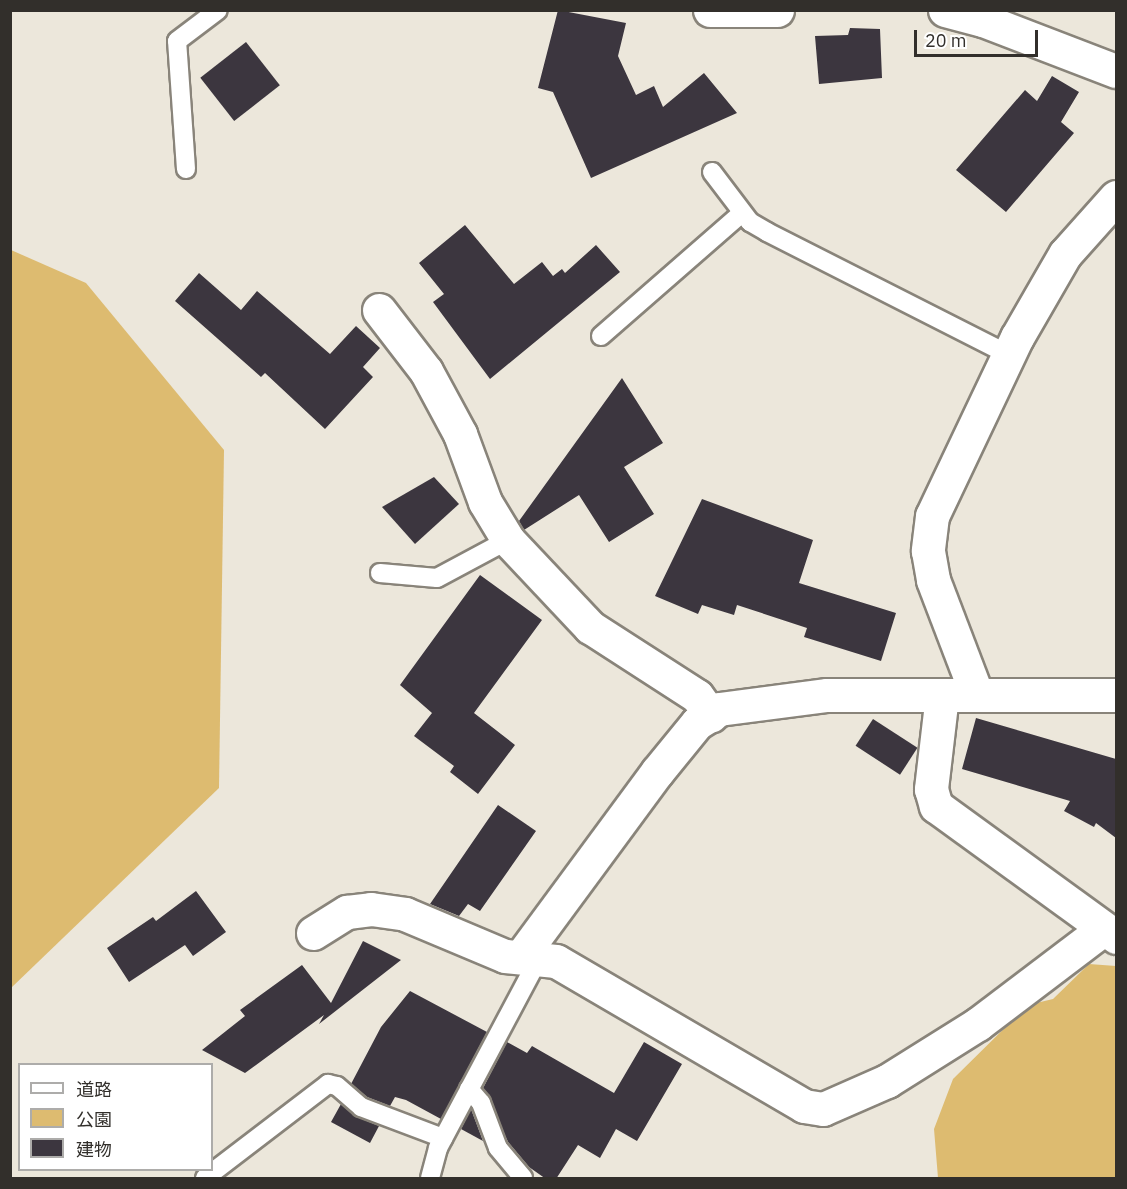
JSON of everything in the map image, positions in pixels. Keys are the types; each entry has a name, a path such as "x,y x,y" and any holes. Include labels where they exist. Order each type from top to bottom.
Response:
{"street":[{"path":"710,10 777,10"},
{"path":"945,10 983,20 1116,71"},
{"path":"977,696 933,580 928,551 932,516 1009,355 1065,254 1116,197"},
{"path":"379,310 426,371 460,434 485,502 508,540 590,627 697,696 711,715"},
{"path":"530,956 657,772 697,723 719,709 827,695 1116,695"},
{"path":"313,933 348,912 371,909 405,914 505,956 530,956 556,961 804,1106 824,1109 887,1081 978,1024 1110,933 936,807 931,789 942,695"}],"lane":[{"path":"186,169 177,41 218,10"},
{"path":"712,172 742,213 766,232 843,274 1009,355"},
{"path":"601,336 742,213"},
{"path":"380,573 437,578 508,540"},
{"path":"430,1179 443,1138 469,1089 530,956"},
{"path":"205,1179 217,1174 328,1084 337,1086 361,1107 443,1138"},
{"path":"469,1089 481,1103 498,1148 523,1179"}],"green space":[{"path":"11,250 86,283 224,450 219,788 11,988"},
{"path":"1089,964 1116,966 1116,1178 938,1178 934,1129 953,1079 1028,1005 1053,999"}],"building":[{"path":"558,10 626,23 618,56 636,95 654,86 663,107 704,73 737,113 591,178 553,92 538,88"},
{"path":"850,28 880,29 882,78 819,84 815,36 848,35"},
{"path":"246,42 280,85 234,121 200,78"},
{"path":"1052,76 1079,92 1061,122 1074,133 1006,212 956,170 1025,90 1037,101"},
{"path":"465,225 514,284 542,262 553,276 562,269 565,273 596,245 620,272 490,379 433,302 444,294 419,263"},
{"path":"199,273 241,310 257,291 330,354 356,326 380,348 363,367 373,377 325,429 265,373 261,377 175,301"},
{"path":"622,378 663,443 624,467 654,514 609,542 579,495 524,530 519,521"},
{"path":"434,477 459,504 415,544 382,507"},
{"path":"702,499 813,540 799,583 896,613 881,661 804,637 807,628 737,605 734,615 702,605 698,614 655,596"},
{"path":"480,575 542,620 474,713 515,745 478,794 450,772 454,766 414,736 432,713 400,685"},
{"path":"976,718 1116,759 1116,838 1096,823 1094,827 1064,811 1070,801 962,769"},
{"path":"873,719 917,748 900,775 856,746"},
{"path":"498,805 536,831 480,911 468,904 459,916 430,904"},
{"path":"196,891 226,932 193,956 185,945 129,982 107,948 153,917 156,921"},
{"path":"363,941 401,960 319,1024 324,1015 245,1073 202,1050 245,1016 240,1010 302,965 331,1003"},
{"path":"410,991 487,1032 441,1119 406,1100 395,1097 390,1106 367,1097 351,1084 381,1027"},
{"path":"507,1042 527,1053 532,1046 614,1093 644,1042 682,1064 637,1141 616,1129 600,1158 578,1145 556,1179 546,1179 529,1167 508,1142 483,1088"},
{"path":"341,1104 357,1117 379,1126 370,1143 331,1122"},
{"path":"471,1109 483,1141 461,1129"}]}
